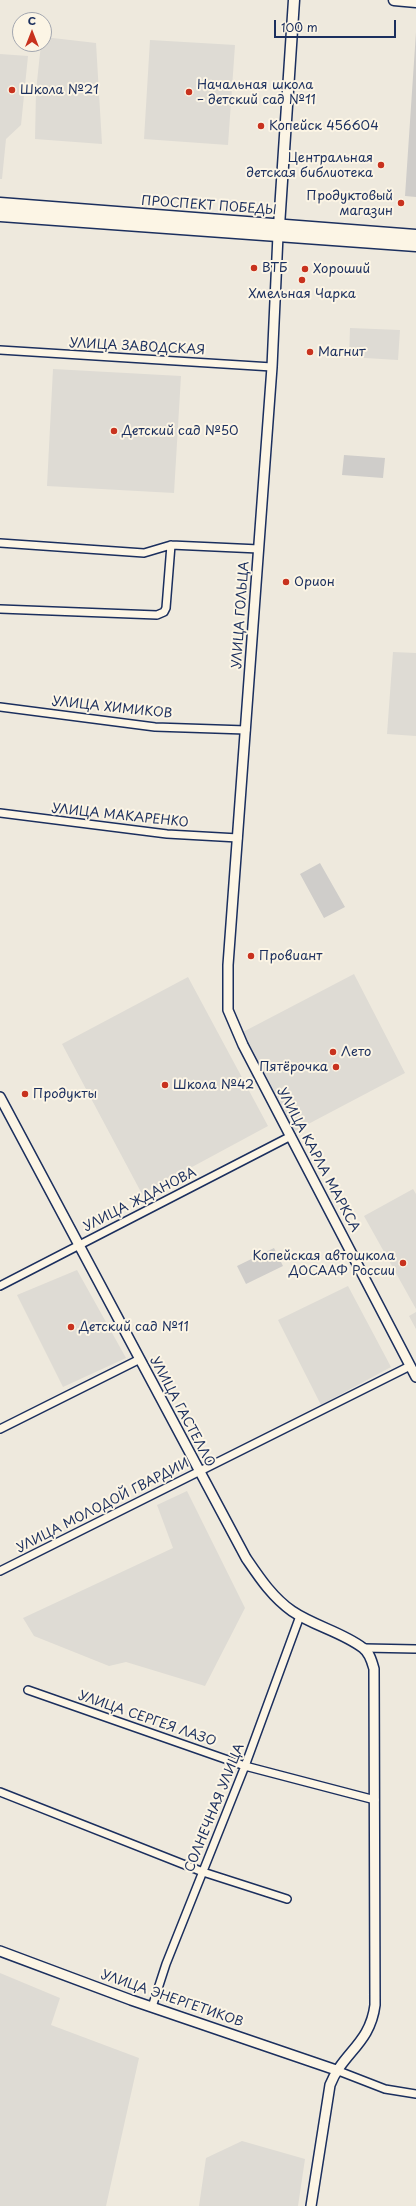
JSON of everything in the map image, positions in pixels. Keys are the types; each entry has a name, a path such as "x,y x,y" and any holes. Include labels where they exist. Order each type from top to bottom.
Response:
{"main road":[{"path":"279,230 294,0"},
{"path":"394,0 416,2"},
{"name":"ПРОСПЕКТ ПОБЕДЫ","path":"0,204 279,230 416,246"},
{"name":"ПРОСПЕКТ ПОБЕДЫ","path":"0,214 279,230 416,236"}],"street":[{"name":"УЛИЦА ГОЛЬЦА","path":"227,996 272,366 279,230"},
{"name":"УЛИЦА ЗАВОДСКАЯ","path":"0,350 272,366"},
{"path":"0,543 144,553 170,545 259,549"},
{"path":"0,609 157,615 164,612 166,608 170,545"},
{"name":"УЛИЦА ХИМИКОВ","path":"0,706 155,727 246,730"},
{"name":"УЛИЦА МАКАРЕНКО","path":"0,813 167,834 238,838"},
{"name":"УЛИЦА КАРЛА МАРКСА","path":"227,996 231,1023 416,1377"},
{"name":"УЛИЦА ГАСТЕЛЛО","path":"0,1097 80,1245 199,1472 246,1558 267,1588 281,1602 300,1616 364,1648 416,1649"},
{"name":"УЛИЦА ЖДАНОВА","path":"0,1286 291,1136"},
{"path":"0,1429 140,1359"},
{"name":"УЛИЦА МОЛОДОЙ ГВАРДИИ","path":"0,1571 410,1366"},
{"name":"СОЛНЕЧНАЯ УЛИЦА","path":"152,2007 245,1766 300,1616"},
{"path":"311,2206 327,2098 336,2070 366,2034 373,2017 375,1993 374,1669 371,1658 364,1648"},
{"name":"УЛИЦА СЕРГЕЯ ЛАЗО","path":"28,1690 245,1766 375,1800"},
{"path":"0,1792 203,1872 287,1899"},
{"name":"УЛИЦА ЭНЕРГЕТИКОВ","path":"0,1951 152,2007 336,2070"},
{"path":"336,2070 385,2089 416,2094"}],"shaded area":[{"path":"416,32 416,197 405,196"},
{"path":"52,38 96,43 102,144 35,139 36,91 40,52 52,52"},
{"name":"Начальная школа – детский сад №11","path":"150,40 235,45 228,145 144,139"},
{"name":"Школа №21","path":"0,54 28,56 21,125 6,139 2,179 0,179"},
{"path":"350,328 400,330 398,360 349,357"},
{"name":"Детский сад №50","path":"53,369 181,376 174,493 47,486"},
{"path":"344,455 385,458 383,478 342,475"},
{"path":"393,652 416,653 416,736 387,734"},
{"path":"320,863 345,907 324,918 300,874"},
{"path":"354,974 405,1073 295,1131 243,1032"},
{"name":"Школа №42","path":"188,977 268,1126 142,1194 62,1044"},
{"name":"Копейская автошкола ДОСААФ России","path":"413,1189 416,1194 416,1309 364,1216"},
{"path":"274,1248 283,1266 246,1284 237,1266"},
{"name":"Детский сад №11","path":"77,1270 126,1358 63,1387 17,1295"},
{"path":"348,1286 391,1367 321,1405 278,1320"},
{"path":"416,1312 416,1329 409,1316"},
{"path":"187,1491 245,1608 205,1686 126,1662 109,1666 34,1636 23,1618 173,1548 157,1505"},
{"path":"0,1973 60,1998 51,2025 139,2058 106,2206 0,2206"},
{"path":"242,2141 305,2159 298,2206 199,2206 206,2158"}],"place":[{"name":"Школа №21","path":"12,90"},
{"name":"Начальная школа – детский сад №11","path":"189,92"},
{"name":"Копейск 456604","path":"261,126"},
{"name":"Центральная детская библиотека","path":"381,165"},
{"name":"Продуктовый магазин","path":"401,203"},
{"name":"ВТБ","path":"254,268"},
{"name":"Хороший","path":"305,269"},
{"name":"Хмельная Чарка","path":"302,280"},
{"name":"Магнит","path":"310,352"},
{"name":"Детский сад №50","path":"114,431"},
{"name":"Орион","path":"286,582"},
{"name":"Провиант","path":"251,956"},
{"name":"Лето","path":"333,1052"},
{"name":"Пятёрочка","path":"336,1067"},
{"name":"Школа №42","path":"165,1085"},
{"name":"Продукты","path":"25,1094"},
{"name":"Копейская автошкола ДОСААФ России","path":"403,1263"},
{"name":"Детский сад №11","path":"71,1327"}]}
